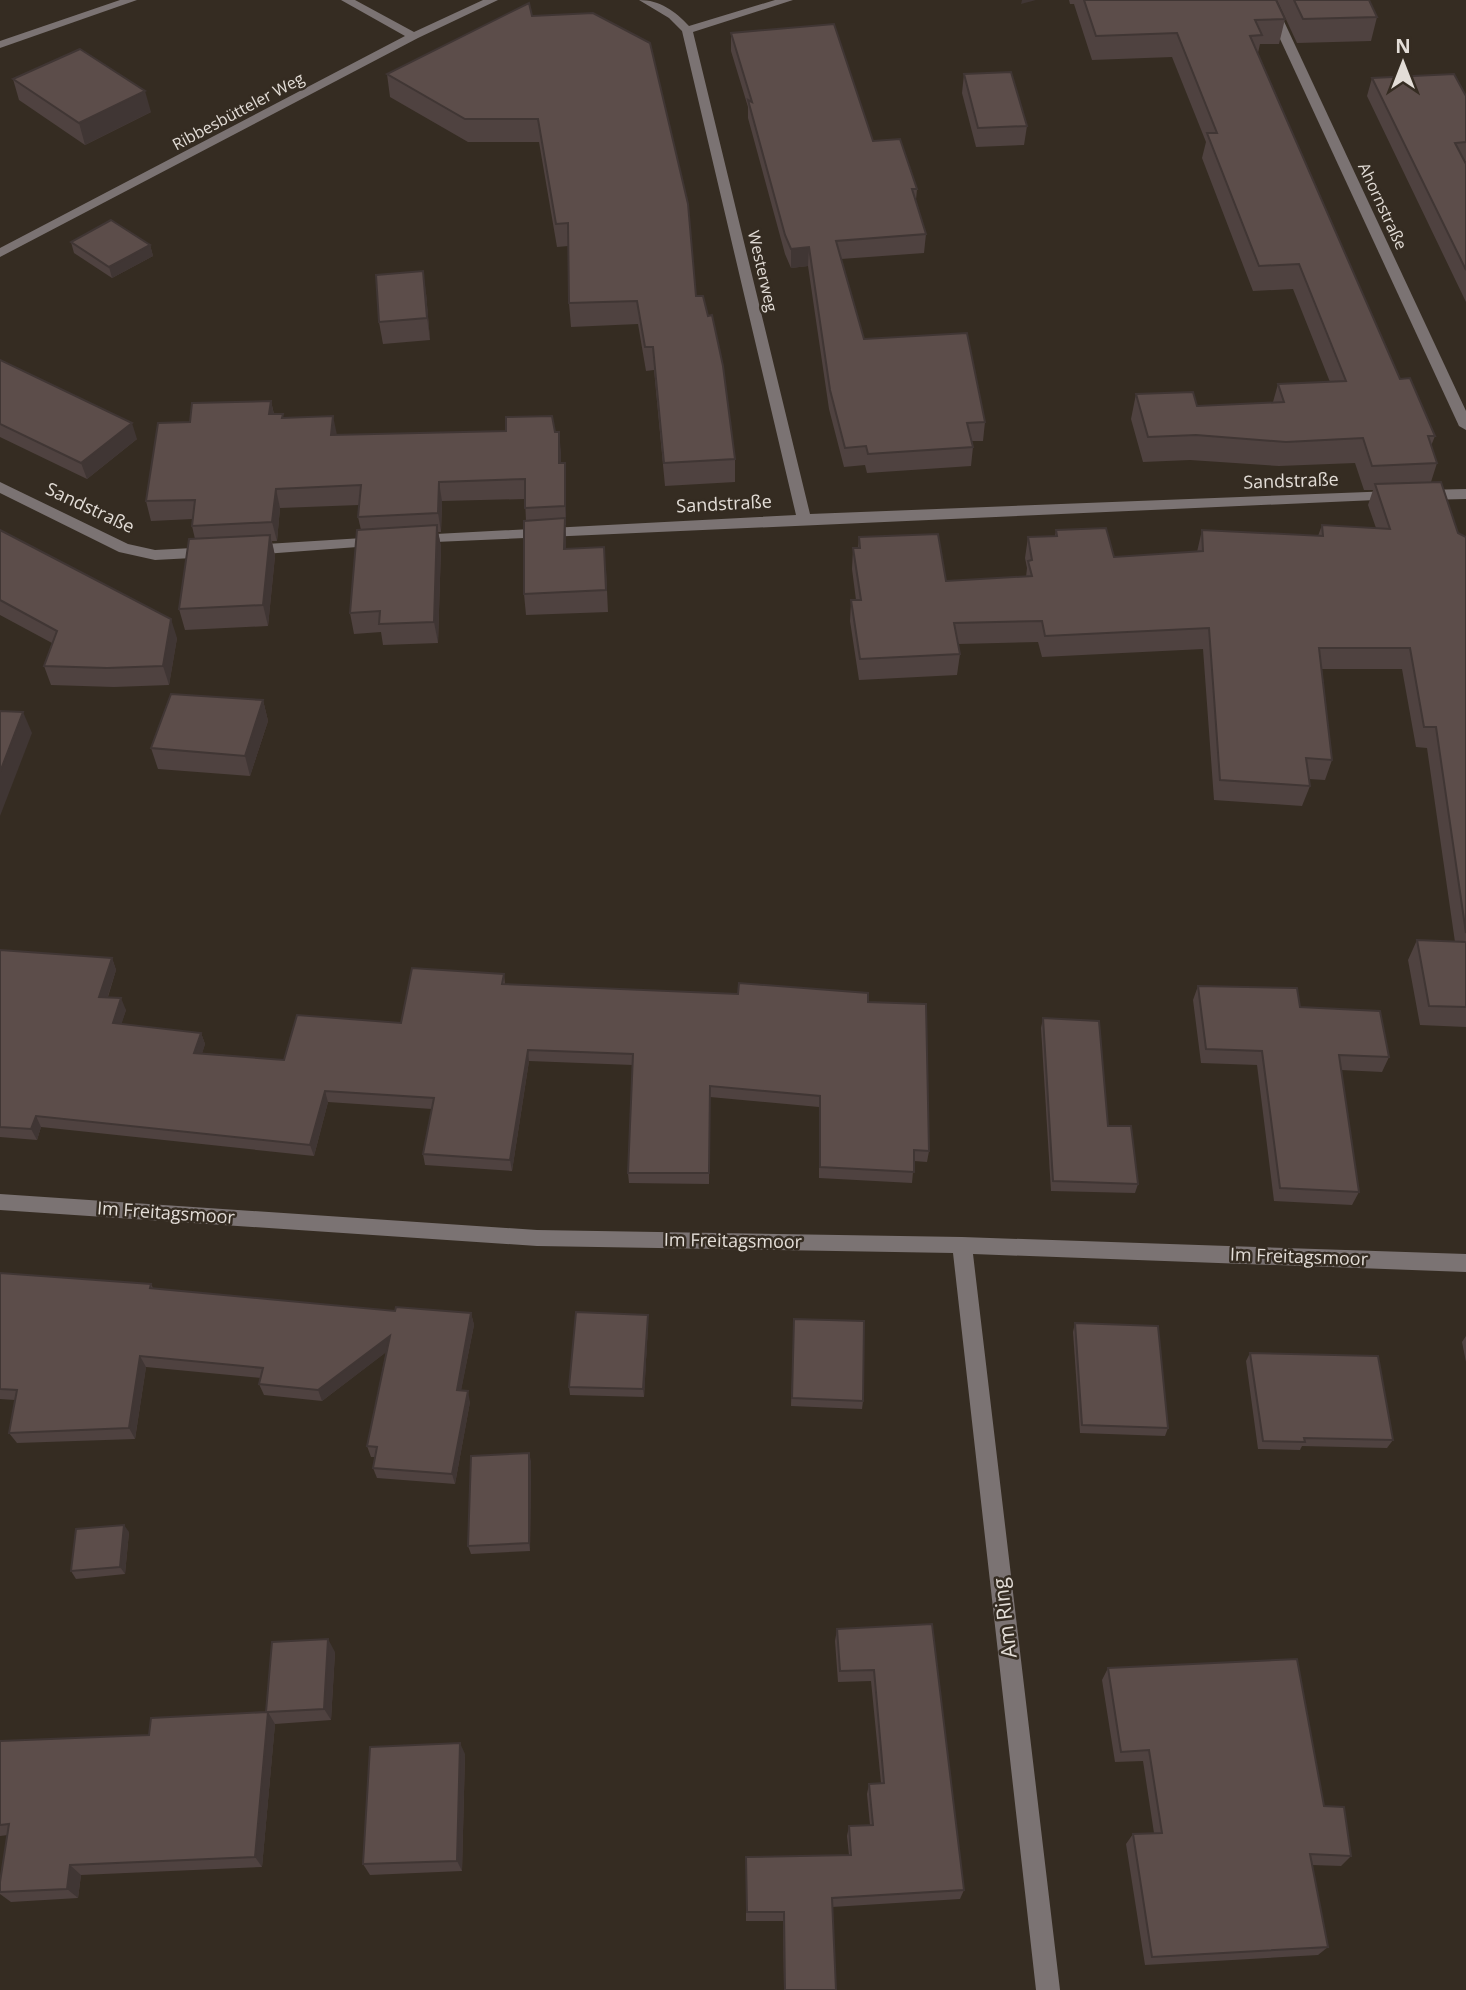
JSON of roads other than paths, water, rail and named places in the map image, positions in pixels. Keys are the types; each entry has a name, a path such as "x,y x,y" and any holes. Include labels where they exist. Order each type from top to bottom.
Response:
{"street":[{"path":"0,46 131,0"},
{"path":"347,0 414,36"},
{"name":"Ribbesbütteler Weg","path":"0,253 414,36 492,0"},
{"path":"645,0 673,16 687,30 787,0"},
{"name":"Ahornstraße","path":"1268,0 1466,426"},
{"name":"Westerweg","path":"687,30 804,519"},
{"name":"Sandstraße","path":"0,487 124,548 155,555 804,519 1466,494"},
{"name":"Im Freitagsmoor","path":"0,1202 537,1238 962,1245 1466,1263"},
{"name":"Am Ring","path":"962,1245 1048,1990"}]}
